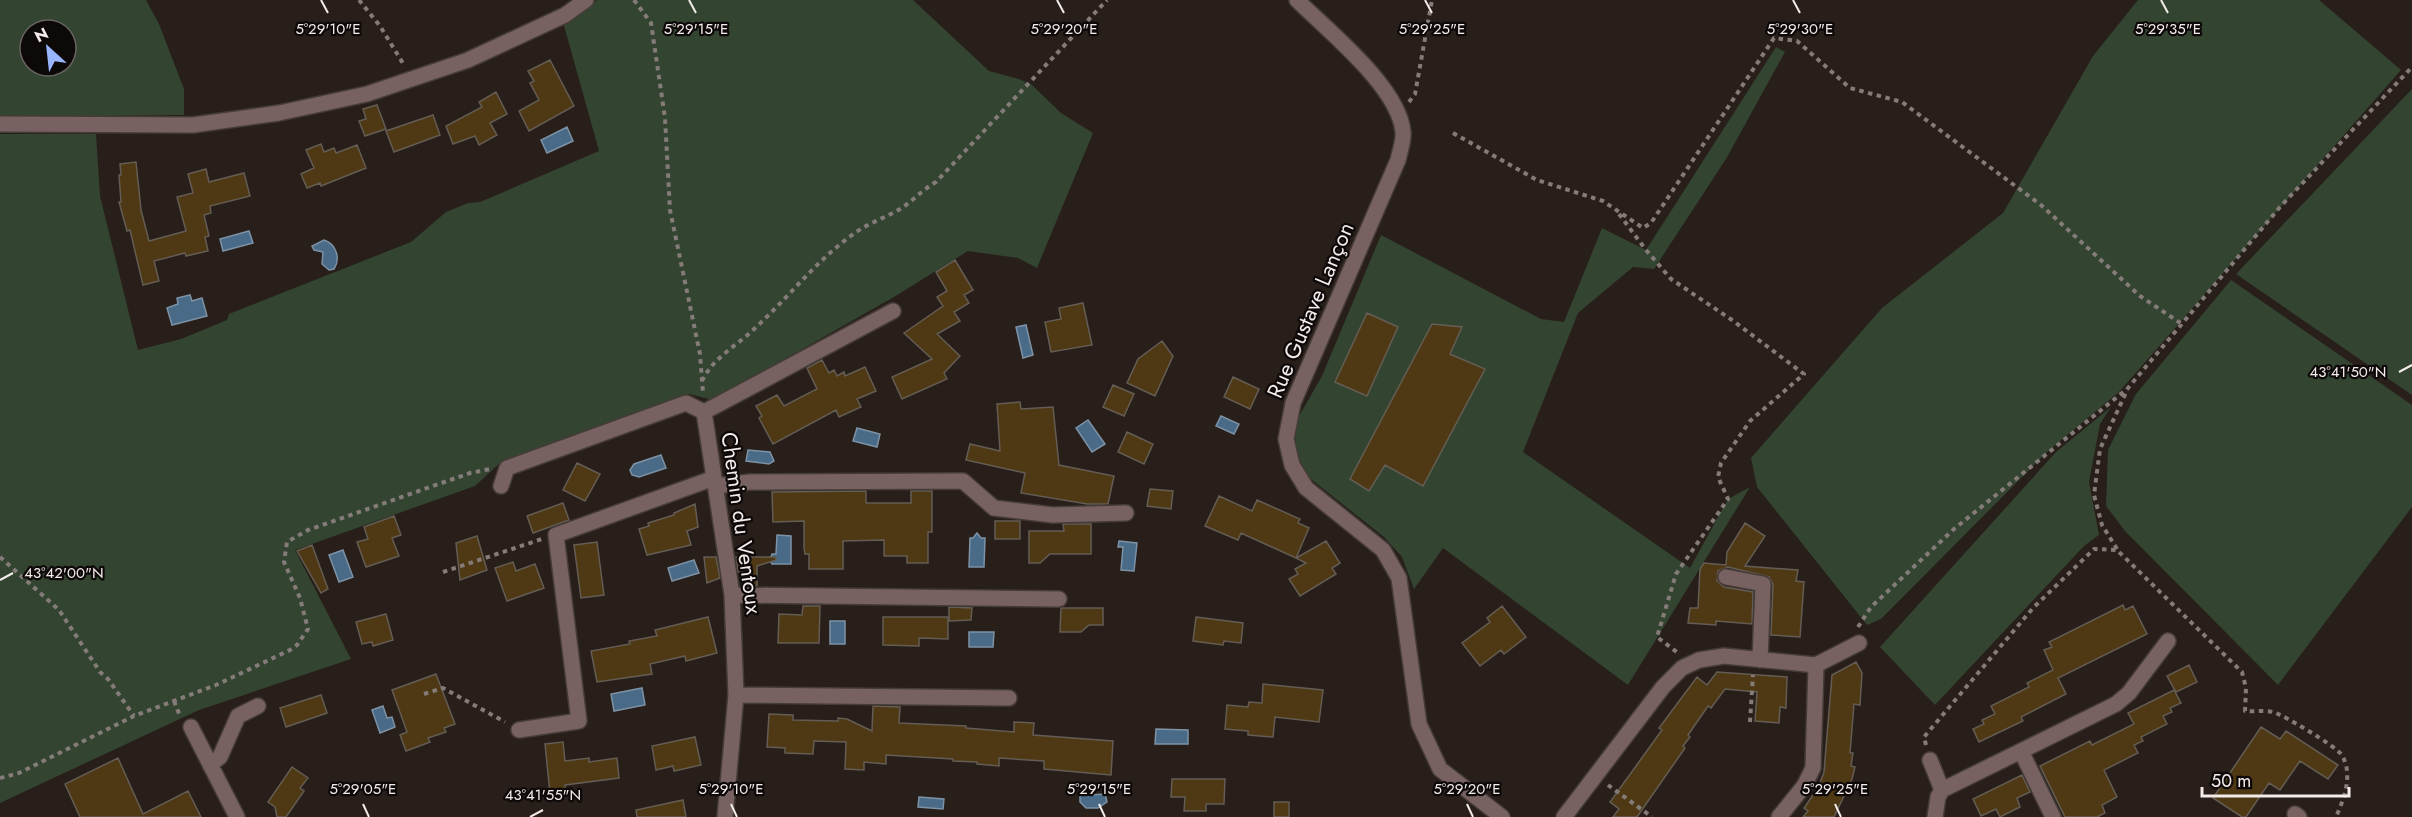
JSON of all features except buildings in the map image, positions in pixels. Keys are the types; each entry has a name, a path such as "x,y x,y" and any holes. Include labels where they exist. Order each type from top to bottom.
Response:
{"street":[{"path":"0,124 193,125 290,111 367,94 468,60 565,15 586,0"},
{"name":"Rue Gustave Lançon","path":"1297,0 1372,73 1394,103 1403,132 1398,160 1293,403 1286,439 1292,465 1306,488 1383,550 1399,578 1419,724 1440,768 1502,817"},
{"name":"Chemin du Ventoux","path":"725,817 736,695 732,596 704,412 893,311"},
{"path":"501,486 507,468 686,403 704,412"},
{"path":"519,730 579,721 556,535 714,482 963,481 994,508 1053,515 1126,513"},
{"path":"1726,577 1763,584 1757,659"},
{"path":"732,596 1059,599"},
{"path":"1564,817 1663,687 1682,668 1699,660 1724,657 1816,665 1857,636"},
{"path":"1935,817 1938,797 1942,790 2116,704 2129,693 2168,641"},
{"path":"1779,817 1804,786 1813,768 1816,665"},
{"path":"736,695 1009,698"},
{"path":"210,765 220,757 238,717 258,706"},
{"path":"191,727 237,817"},
{"path":"2020,751 2053,817"},
{"path":"1930,760 1942,790"}],"path":[{"path":"359,0 380,26 411,80"},
{"path":"634,0 651,23 665,118 670,210 700,354 704,412"},
{"path":"702,381 707,370 753,330 791,289 853,234 910,203 922,190 936,182 1107,0"},
{"path":"1398,117 1415,94 1432,0"},
{"path":"1453,134 1537,180 1603,201 1642,228 1651,223 1755,63 1774,38 1797,41 1850,88 1902,102 1942,131 2041,205 2140,296 2182,324"},
{"path":"1857,636 1871,607 1954,529 2128,388 2280,207 2412,67"},
{"path":"1617,211 1671,279 1732,320 1804,374 1750,421 1721,463 1718,477 1728,500 1676,574 1657,637 1672,648"},
{"path":"2128,388 2100,448 2094,495 2102,525 2117,550 2242,672 2246,688 2245,711 2273,712 2298,724 2341,753 2346,769 2346,794 2336,817"},
{"path":"0,778 19,773 134,716 235,677 297,645 308,629 300,598 284,562 287,542 308,530 470,473 507,468"},
{"path":"443,572 522,544"},
{"path":"1930,760 1924,737 2033,608 2094,549 2117,550"},
{"path":"0,557 59,610 100,672 115,688 134,716"},
{"path":"1750,722 1757,659"},
{"path":"424,694 443,688 519,730"},
{"path":"1595,776 1652,817"}],"green space":[{"path":"0,0 146,0 159,24 184,89 184,115 0,117"},
{"path":"597,0 913,0 989,71 1032,85 1061,113 1093,133 1037,268 1018,258 968,251 894,297 713,400 689,394 500,463 475,486 295,550 351,659 199,710 0,803 0,134 96,134 100,196 138,350 181,339 227,320 229,314 411,242 446,212 468,203 480,202 599,151 563,22"},
{"path":"2138,0 2319,0 2401,70 2119,392 2048,451 1881,619 1867,625 1757,487 1751,458 1882,308 2003,213 2093,56"},
{"path":"1776,47 1785,52 1726,159 1654,269 1633,267 1578,313 1523,452 1690,568 1728,499 1750,487 1628,685 1443,548 1414,589 1402,557 1384,537 1302,472 1287,437 1322,376 1381,235 1541,319 1564,322 1602,228 1646,250"},
{"path":"2412,89 2412,395 2236,274"},
{"path":"2231,280 2412,405 2412,507 2278,685 2125,531 2106,506 2108,450 2136,394"},
{"path":"2111,407 2100,424 2089,482 2099,535 2084,546 1935,705 1880,647 2056,452"}],"water":[{"path":"567,127 573,141 547,153 541,140"},
{"path":"249,231 253,243 223,251 220,239"},
{"path":"324,240 332,245 336,252 337,260 334,269 329,270 322,264 323,252 314,250 312,246"},
{"path":"190,295 192,301 202,298 207,316 172,325 167,308 178,304 177,298"},
{"path":"1026,325 1033,355 1023,358 1016,327"},
{"path":"1221,416 1239,424 1234,434 1216,426"},
{"path":"1088,420 1105,444 1092,452 1076,428"},
{"path":"857,428 880,434 877,447 853,441"},
{"path":"748,450 770,452 774,461 769,464 746,461"},
{"path":"661,455 666,468 639,477 632,475 630,470 634,464"},
{"path":"977,533 981,538 985,538 984,567 969,567 970,538"},
{"path":"777,535 791,536 791,564 772,564 770,560 772,554 776,554"},
{"path":"1119,541 1137,543 1134,571 1121,570 1123,547 1118,547"},
{"path":"343,550 353,577 339,582 329,555"},
{"path":"694,560 699,573 672,581 668,568"},
{"path":"830,621 845,621 845,644 830,644"},
{"path":"969,632 994,632 993,647 969,647"},
{"path":"642,688 645,705 614,711 611,694"},
{"path":"383,706 387,718 392,717 395,727 380,733 372,710"},
{"path":"1156,729 1188,730 1188,744 1155,744"},
{"path":"1086,790 1090,795 1105,794 1107,802 1098,808 1086,808 1080,802 1080,794"},
{"path":"919,797 944,799 943,809 918,807"}]}
